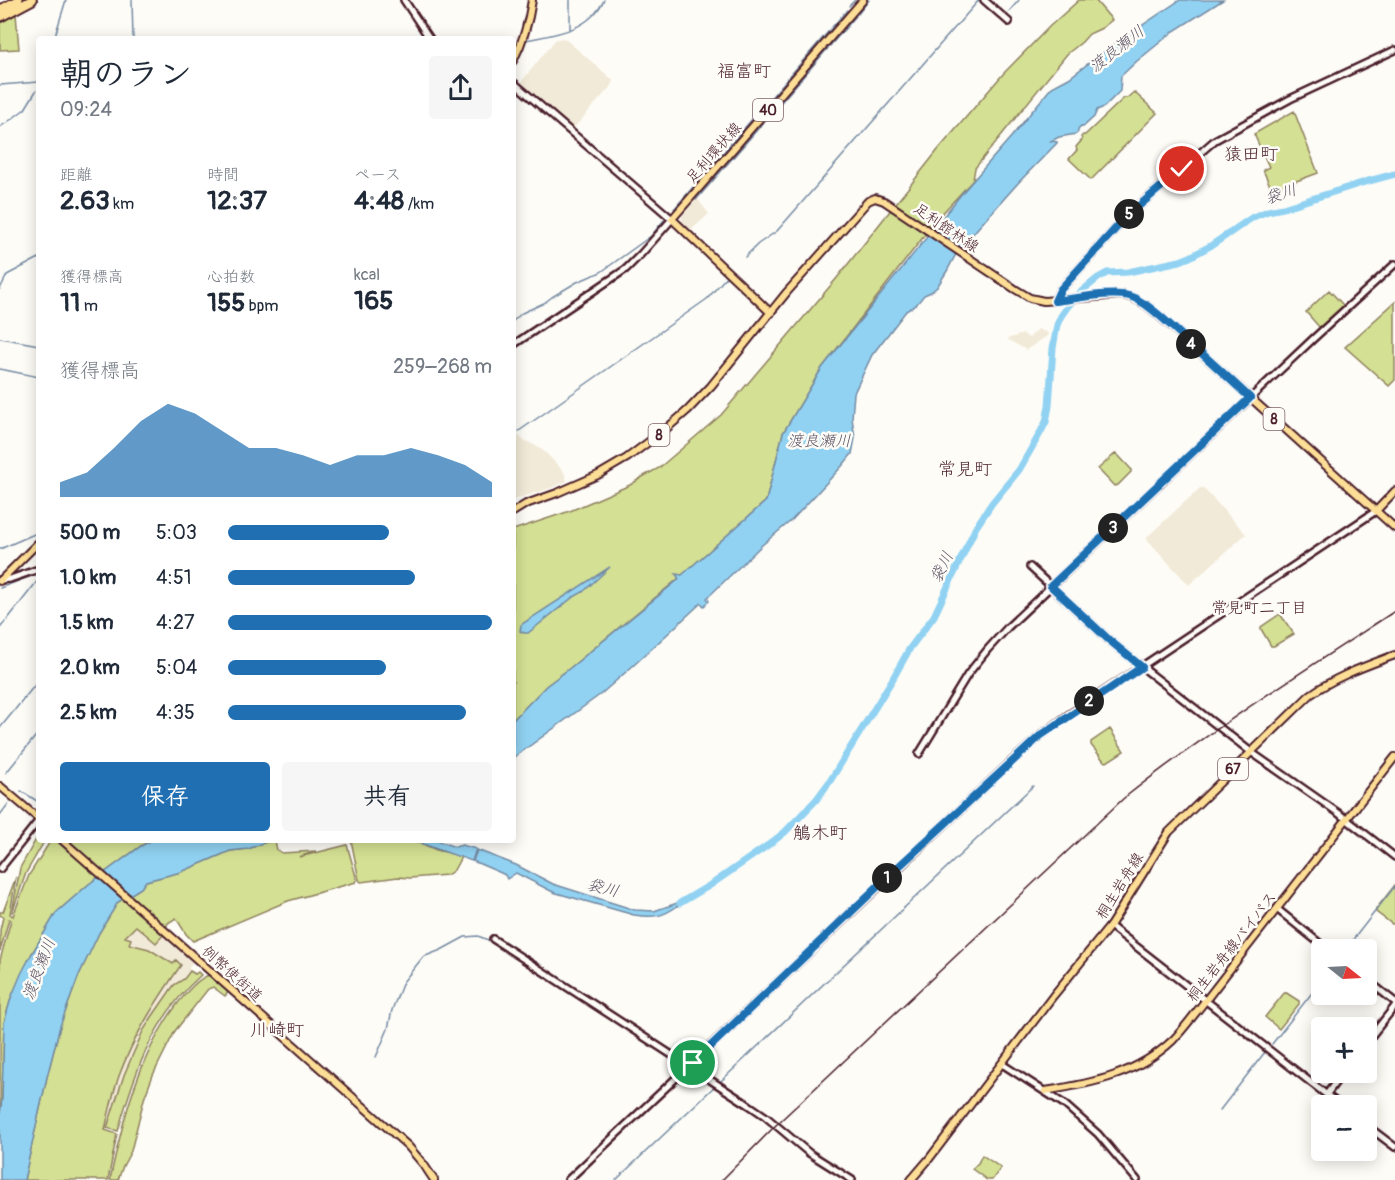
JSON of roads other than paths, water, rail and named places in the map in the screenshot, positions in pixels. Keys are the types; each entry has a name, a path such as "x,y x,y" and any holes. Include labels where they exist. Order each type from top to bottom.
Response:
{"highway":[{"path":"0,10 18,0"},
{"path":"0,17 32,0"}],"main road":[{"path":"516,54 529,18 532,0"},
{"name":"足利環状線","path":"672,219 863,0"},
{"name":"足利館林線","path":"516,510 598,475 620,462 679,418 700,398 787,292 868,201 879,199 1012,287 1034,299 1044,302 1111,295 1131,296 1144,304 1376,511"},
{"path":"672,219 771,313"},
{"path":"1395,491 1376,511 1395,528"},
{"path":"0,581 36,545"},
{"name":"桐生岩舟線","path":"910,1180 929,1159 1053,996 1110,926 1169,832 1296,708 1320,688 1348,673 1395,655"},
{"name":"桐生岩舟線バイパス","path":"1045,1091 1098,1081 1132,1069 1155,1055 1173,1039 1206,1000 1395,757"},
{"path":"0,786 36,817"},
{"name":"例幣使街道","path":"65,843 403,1142 434,1180"}],"street":[{"path":"404,0 428,36"},
{"path":"984,0 1009,22"},
{"path":"1055,301 1060,290 1127,216 1215,140 1290,99 1395,50"},
{"path":"516,85 672,219 626,269 516,343"},
{"path":"919,754 978,661 1008,627 1395,264"},
{"path":"568,1180 1040,736 1376,511"},
{"path":"1030,567 1109,640 1142,667 1251,752 1347,819 1395,857"},
{"path":"0,581 36,570"},
{"path":"0,869 36,824"},
{"path":"1277,909 1314,939"},
{"path":"1110,926 1327,1094 1335,1083"},
{"path":"494,939 749,1105 813,1155 852,1180"},
{"path":"1377,989 1395,1004 1377,1028"},
{"path":"1002,1064 1064,1104 1088,1124 1137,1180"},
{"path":"1377,1133 1395,1147"}],"water":[{"name":"渡良瀬川","path":"1180,0 1223,0 1174,31 1137,61 1121,76 1120,91 1104,107 1097,110 1094,117 1083,127 1081,126 1076,134 1051,141 1057,143 977,229 955,256 937,287 906,311 872,355 854,393 852,418 855,438 852,454 792,520 762,545 707,598 709,601 704,606 701,603 601,694 516,756 516,717 546,686 679,579 676,574 682,575 766,501 783,433 822,368 963,192 1052,87 1069,78"},
{"path":"610,567 583,592 528,633 520,631 521,625 525,622"},
{"name":"渡良瀬川","path":"146,843 263,843 248,849 230,851 181,872 146,881 141,888 118,902 99,933 79,975 60,1026 24,1180 0,1180 4,1023 21,974 56,913 89,884"},
{"path":"421,843 444,843 455,847 462,845 476,849 472,861"},
{"path":"477,850 516,865 553,884 635,910 654,911 686,900 662,915 634,915 553,892 516,873 507,879 505,875 473,861"}],"waterway":[{"path":"55,36 66,0"},
{"path":"132,0 133,36"},
{"path":"570,0 570,29"},
{"path":"526,40 560,33 581,25 598,10 604,0"},
{"path":"849,6 855,0"},
{"path":"858,14 869,0"},
{"path":"745,257 758,244 777,231 979,0"},
{"path":"1006,15 1019,0"},
{"path":"674,209 847,10"},
{"path":"696,200 856,16"},
{"path":"0,85 36,82"},
{"path":"9,121 25,109 36,91"},
{"path":"0,127 6,123"},
{"name":"袋川","path":"680,903 712,884 785,832 816,800 830,781 910,648 934,616 976,527 1019,470 1046,422 1057,325 1068,306 1081,292 1107,273 1128,272 1190,257 1253,217 1268,211 1395,174"},
{"path":"516,318 577,282 601,272 651,236 664,220"},
{"path":"0,289 7,275 36,260"},
{"path":"519,431 707,299 727,276"},
{"path":"0,338 36,344"},
{"path":"0,369 36,376"},
{"path":"0,549 36,533"},
{"path":"0,588 36,574"},
{"path":"7,620 36,583"},
{"path":"0,628 5,622"},
{"path":"0,728 36,684"},
{"path":"6,773 36,736"},
{"path":"720,1082 1033,786"},
{"path":"21,791 36,800"},
{"path":"0,815 9,803"},
{"path":"1354,939 1395,886"},
{"path":"376,1057 388,1029 392,1010 403,982 423,957 465,937 478,936 488,940"},
{"path":"1272,1044 1311,994"},
{"path":"1220,1110 1265,1052"},
{"path":"616,1180 716,1085"}],"railway":[{"path":"722,1180 776,1125 1124,798 1223,725 1395,611"}],"district":[{"name":"福富町","path":"744,71"},
{"name":"猿田町","path":"1251,154"},
{"name":"常見町","path":"965,469"},
{"name":"常見町二丁目","path":"1259,608"},
{"name":"鵤木町","path":"820,833"},
{"name":"川崎町","path":"277,1030"}]}
